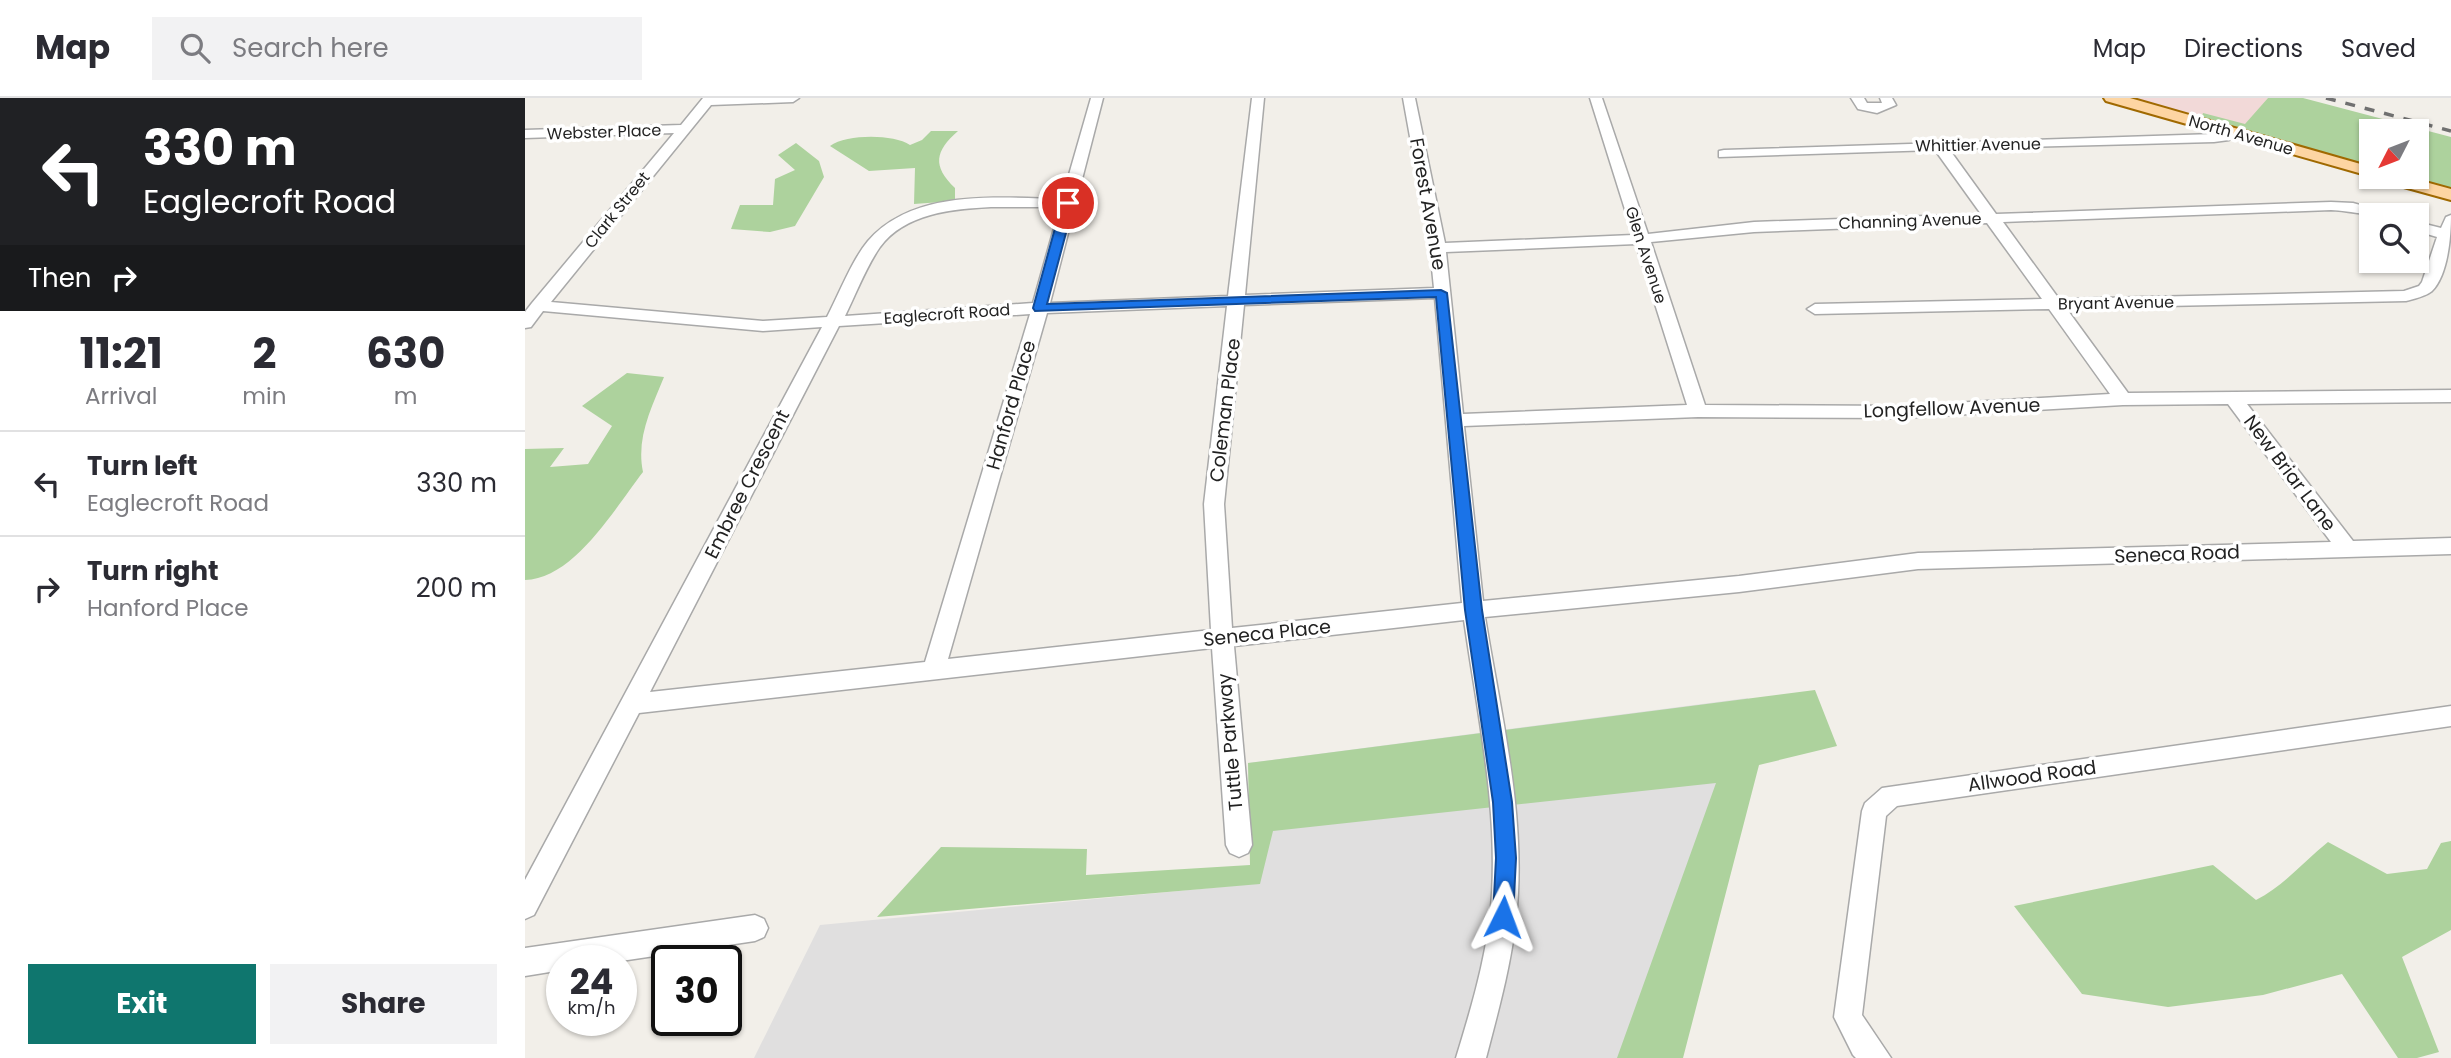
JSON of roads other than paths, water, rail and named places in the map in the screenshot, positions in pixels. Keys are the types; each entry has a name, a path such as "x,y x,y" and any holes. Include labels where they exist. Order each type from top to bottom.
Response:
{"main road":[{"name":"North Avenue","path":"2112,98 2359,169"},
{"path":"2429,189 2451,195"}],"street":[{"path":"709,100 793,98"},
{"name":"Hanford Place","path":"934,670 1040,308 1097,98"},
{"name":"Coleman Place","path":"1222,638 1214,504 1258,98"},
{"name":"Forest Avenue","path":"1409,98 1438,248 1473,610 1503,802 1506,858 1503,917 1493,981 1471,1058"},
{"name":"Glen Avenue","path":"1596,98 1698,411"},
{"path":"1857,98 1863,106 1877,109 1889,105 1886,98"},
{"name":"Clark Street","path":"525,323 709,100"},
{"name":"Webster Place","path":"525,134 683,129"},
{"name":"Whittier Avenue","path":"1724,154 2214,138 2224,137 2229,132"},
{"path":"1940,147 1983,202 1991,218 2123,399"},
{"name":"Embree Crescent","path":"525,906 831,321 874,244 904,220 925,212 956,206 1068,203"},
{"name":"Channing Avenue","path":"1438,248 1640,239 1754,227 2331,206 2359,210"},
{"path":"2429,227 2448,228"},
{"name":"Bryant Avenue","path":"1815,309 2416,294 2430,282 2448,228"},
{"name":"Eaglecroft Road","path":"538,306 741,326 1040,308 1441,293"},
{"name":"Longfellow Avenue","path":"1454,420 1698,411 1901,412 2123,399 2451,396"},
{"name":"New Briar Lane","path":"2233,398 2348,549"},
{"name":"Seneca Road","path":"1902,562 2450,548"},
{"name":"Seneca Place","path":"632,704 1473,610 1739,584 1902,562"},
{"name":"Tuttle Parkway","path":"1222,638 1239,845"},
{"name":"Allwood Road","path":"1876,1058 1863,1045 1848,1017 1874,811 1891,796 2451,716"},
{"path":"525,962 755,928"}],"railway":[{"path":"2326,98 2451,131"}]}
